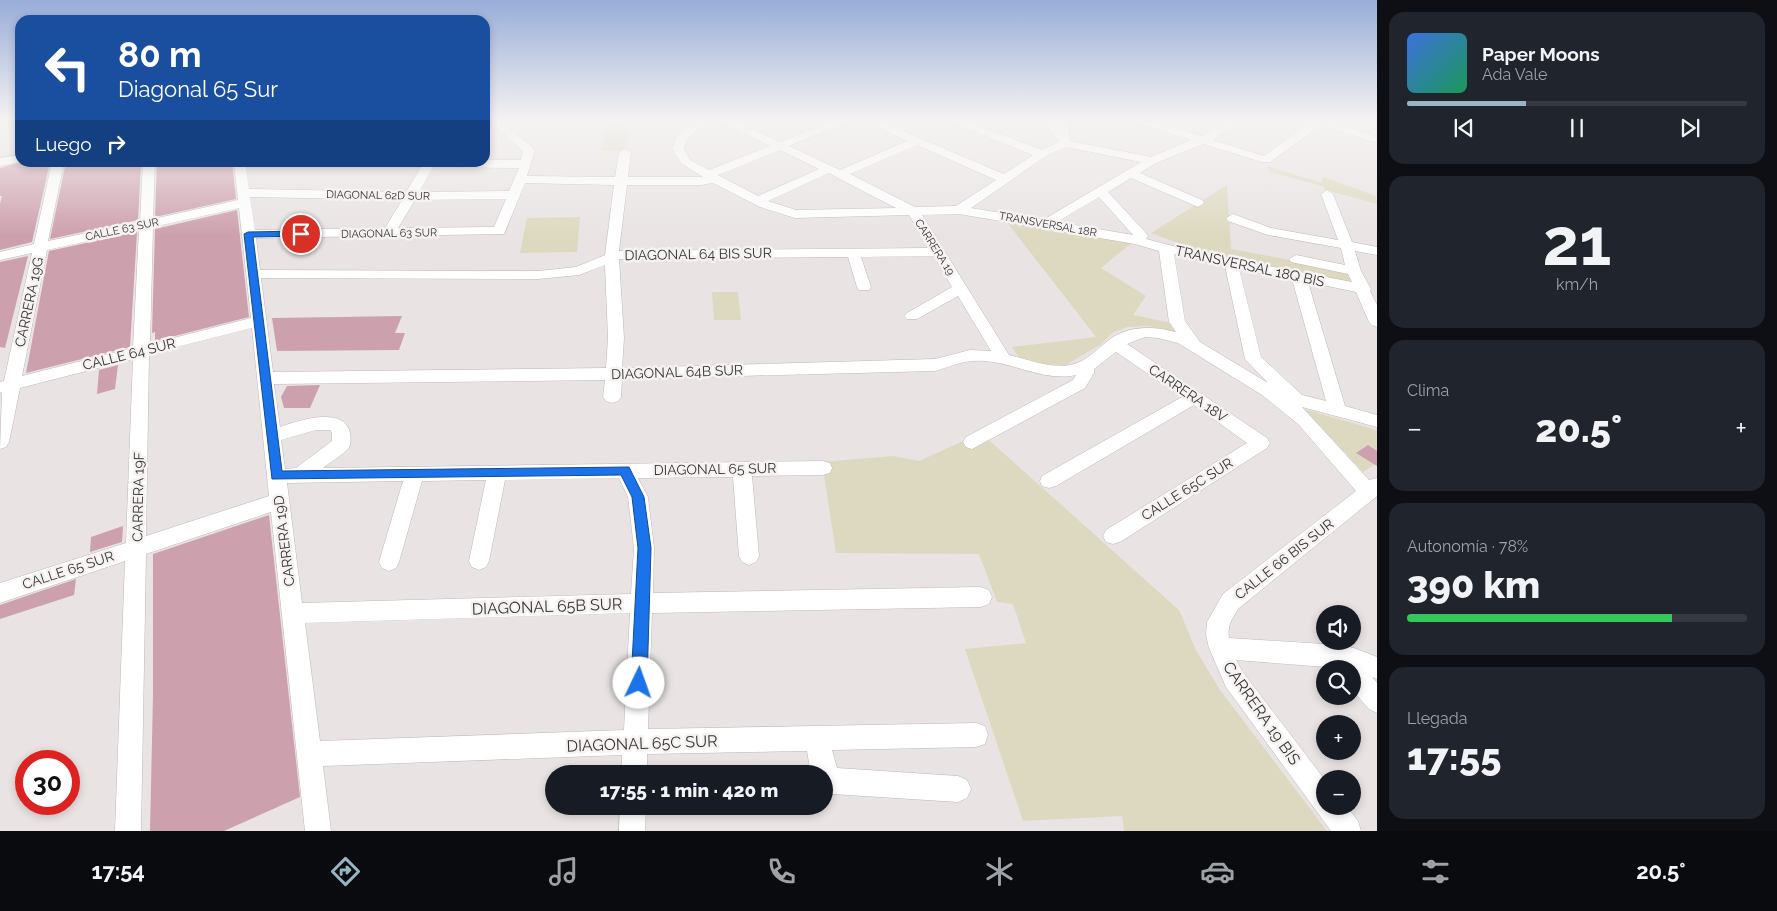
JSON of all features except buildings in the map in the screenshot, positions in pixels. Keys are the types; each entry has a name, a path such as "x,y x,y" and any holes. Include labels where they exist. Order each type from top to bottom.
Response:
{"street":[{"path":"514,195 527,159"},
{"path":"612,397 616,326 612,238 624,159"},
{"path":"684,159 686,162 711,177 758,201 869,159"},
{"path":"519,180 701,181 749,159"},
{"name":"CARRERA 19","path":"806,159 914,212 1004,359"},
{"path":"958,159 1006,180"},
{"path":"959,210 1035,159"},
{"path":"1141,159 1152,161"},
{"path":"1045,224 1157,159"},
{"path":"0,162 15,160"},
{"path":"490,164 526,164"},
{"name":"CARRERA 19G","path":"0,442 6,386 40,247 57,167"},
{"name":"CARRERA 19F","path":"128,831 137,548 140,352 149,167"},
{"name":"CARRERA 19D","path":"240,167 318,831"},
{"path":"389,233 428,167"},
{"path":"1132,174 1198,203"},
{"path":"1100,191 1141,236 1136,240"},
{"path":"1326,194 1347,246 1354,271 1376,318"},
{"name":"DIAGONAL 62D SUR","path":"244,198 514,195"},
{"name":"DIAGONAL 63 SUR","path":"248,234 499,231 514,195"},
{"name":"CALLE 63 SUR","path":"0,256 146,224 244,198"},
{"name":"TRANSVERSAL 18R","path":"758,201 795,214 959,210 1136,240"},
{"path":"1233,218 1268,231 1377,251"},
{"name":"TRANSVERSAL 18Q BIS","path":"1136,240 1166,249 1231,263 1364,289"},
{"path":"1166,249 1177,322 1194,345"},
{"path":"853,252 864,286"},
{"name":"DIAGONAL 64 BIS SUR","path":"253,274 564,274 579,271 612,257 635,254 938,252"},
{"path":"1296,260 1354,271"},
{"path":"1231,263 1253,359 1297,400"},
{"path":"1299,277 1337,410"},
{"path":"912,316 961,288"},
{"name":"CALLE 64 SUR","path":"6,386 258,321"},
{"path":"972,442 1078,384 1086,373 1085,367 1127,336 1144,332 1165,334 1194,345 1272,393 1305,421 1372,488"},
{"name":"CARRERA 18V","path":"1115,343 1261,442"},
{"name":"DIAGONAL 64B SUR","path":"265,378 614,374 935,365 959,357 976,355 1058,371 1075,371 1085,367"},
{"path":"1272,393 1377,421"},
{"path":"1049,481 1195,397"},
{"path":"272,436 318,423 331,422 338,427 342,435 341,444 299,476"},
{"name":"CALLE 65C SUR","path":"1113,536 1261,442"},
{"name":"DIAGONAL 65 SUR","path":"276,476 824,468"},
{"path":"742,469 749,556"},
{"path":"625,471 638,497 644,548 635,765"},
{"path":"479,560 497,472"},
{"path":"388,562 415,474"},
{"name":"CALLE 66 BIS SUR","path":"1220,648 1217,635 1218,622 1231,601 1372,488"},
{"name":"CALLE 65 SUR","path":"0,593 280,501"},
{"name":"DIAGONAL 65B SUR","path":"293,613 643,603 981,597"},
{"path":"1220,648 1320,660"},
{"name":"CARRERA 19 BIS","path":"1220,648 1234,679 1316,789"},
{"path":"1361,665 1377,701"},
{"name":"DIAGONAL 65C SUR","path":"309,754 636,742 976,734"},
{"path":"817,738 822,765"},
{"path":"833,781 958,789"},
{"path":"632,831 633,815"},
{"path":"1336,815 1348,831"}],"shaded area":[{"path":"1268,166 1322,183 1324,177 1376,196 1377,204 1325,190 1323,186 1269,172"},
{"path":"1227,185 1231,249 1348,271 1351,282 1207,254 1151,233"},
{"path":"580,217 577,252 520,253 527,218"},
{"path":"1006,221 1134,241 1101,268 1146,296 1133,315 1168,322 1180,333 1148,326 1128,327 1113,332 1100,345 1064,366 1044,364 1019,358 1012,347 1096,337"},
{"path":"712,292 738,292 741,320 714,320"},
{"path":"1304,409 1377,430 1377,463 1363,472"},
{"path":"981,433 1179,610 1196,650 1220,690 1327,831 1124,831 1122,816 1023,821 965,649 1026,643 1013,604 997,602 979,554 836,553 822,462 893,456 919,461"}],"route":[{"path":"301,234 248,234 276,476 625,471 638,497 644,548 639,683"}]}
